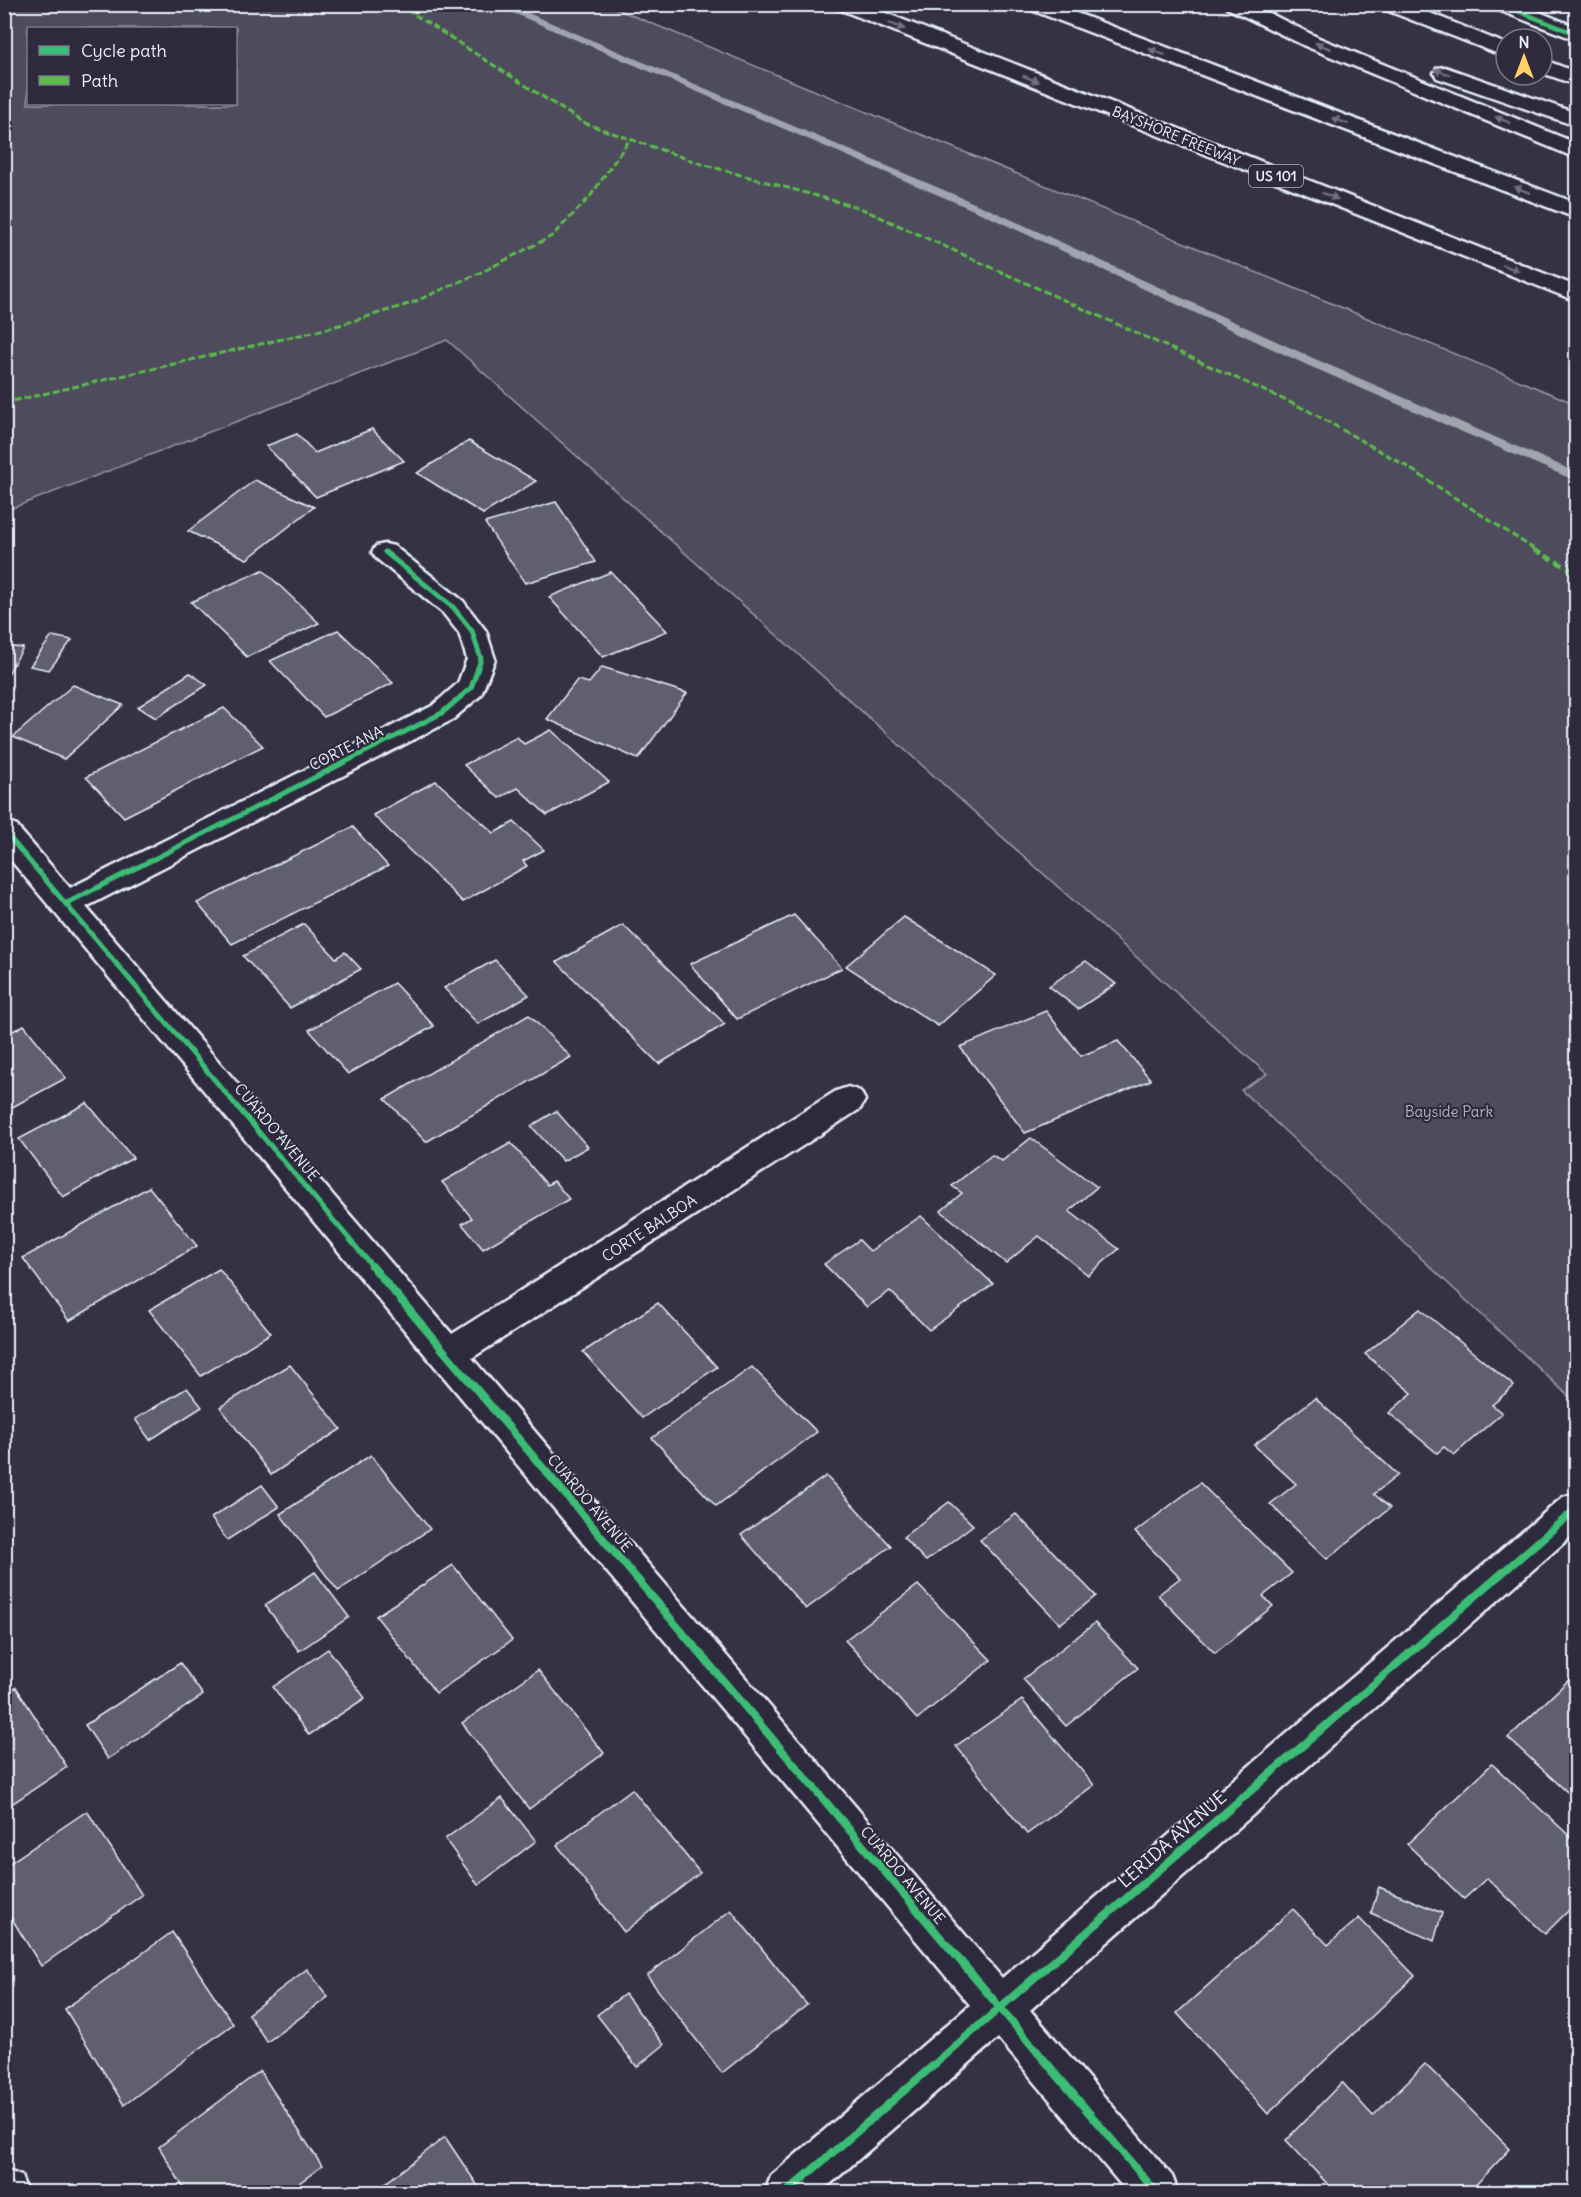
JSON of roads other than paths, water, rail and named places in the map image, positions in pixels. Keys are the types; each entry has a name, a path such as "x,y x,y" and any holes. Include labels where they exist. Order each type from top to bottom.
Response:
{"main road":[{"name":"BAYSHORE FREEWAY","path":"843,4 1576,294"},
{"path":"1033,4 1576,211"},
{"path":"1234,4 1312,42 1576,151"},
{"path":"1250,4 1407,59"},
{"path":"1388,4 1494,46"},
{"path":"1500,4 1576,34"},
{"path":"1428,67 1576,120"},
{"path":"1554,70 1576,79"},
{"name":"CORTE ANA","path":"67,903 442,713 471,688 482,659 472,631 453,607 385,552"},
{"name":"CUARDO AVENUE","path":"4,831 450,1354 1156,2193"},
{"name":"CORTE BALBOA","path":"450,1354 848,1100"},
{"name":"LERIDA AVENUE","path":"787,2193 1576,1509"}],"waterway":[{"path":"497,4 989,213 1311,362 1576,477"}],"park label":[{"name":"Bayside Park","path":"1449,1111"}]}
